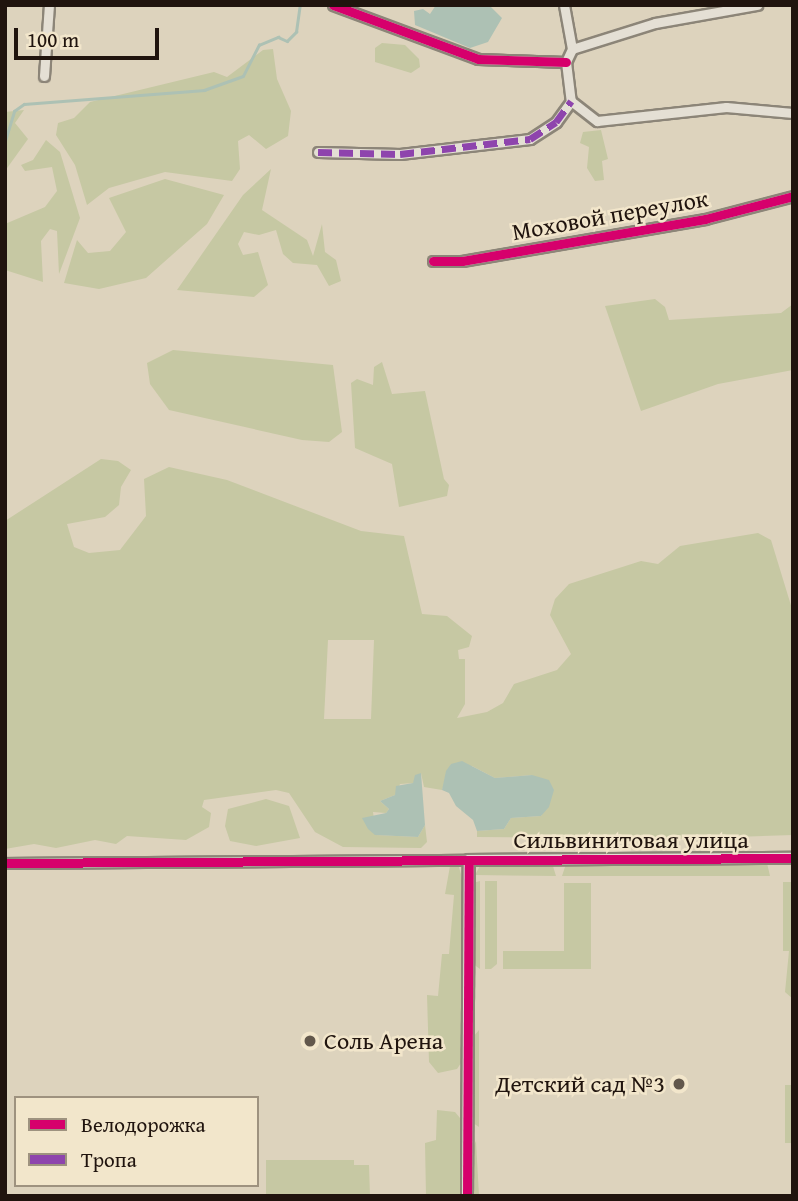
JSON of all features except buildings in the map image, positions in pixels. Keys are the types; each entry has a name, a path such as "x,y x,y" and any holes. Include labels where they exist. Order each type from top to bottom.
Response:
{"street":[{"path":"44,76 50,5"},
{"path":"333,5 478,59 566,62"},
{"path":"318,152 400,154 530,139 556,122 571,102 566,62 572,49 564,5"},
{"path":"572,49 655,23 757,5"},
{"path":"571,102 597,121 726,107 793,113"},
{"name":"Моховой переулок","path":"433,261 462,261 705,219 793,196"},
{"name":"Сильвинитовая улица","path":"469,860 793,858"},
{"path":"5,863 469,860 467,1196"}],"green space":[{"path":"382,43 405,45 419,59 420,67 411,73 375,62 375,48"},
{"path":"273,49 277,79 291,111 288,136 266,149 249,135 238,141 240,169 232,181 165,172 109,188 87,205 75,165 56,135 58,123 74,118 90,102 214,72 227,77 263,50"},
{"path":"24,110 15,123 28,139 5,171 5,112"},
{"path":"601,130 608,159 602,161 604,180 595,181 587,168 589,147 580,143 583,132"},
{"path":"46,140 60,152 80,218 59,274 57,231 50,229 41,241 43,282 5,270 5,224 45,207 57,191 52,167 25,171 21,165 33,160"},
{"path":"271,169 262,210 307,240 313,256 322,224 325,252 336,260 341,281 329,286 317,265 293,263 283,254 276,230 259,235 244,232 238,244 243,255 258,252 268,285 254,297 177,290 243,195"},
{"path":"165,179 224,195 207,224 146,278 99,289 64,283 77,240 88,253 110,251 126,232 109,198"},
{"path":"655,299 665,307 669,320 781,313 793,304 793,370 718,384 641,411 605,306"},
{"path":"173,350 333,365 342,432 329,442 302,440 169,410 150,384 147,363"},
{"path":"382,362 392,394 425,391 444,479 449,485 447,496 399,507 392,464 355,448 351,383 357,379 373,385 374,367"},
{"path":"101,459 118,461 131,470 121,487 119,505 105,517 67,524 74,547 89,553 120,550 146,516 144,479 169,467 227,480 361,531 404,536 422,614 447,616 472,636 469,647 458,650 459,659 465,659 465,704 457,718 487,712 503,703 514,684 557,670 571,654 550,615 555,599 569,584 641,561 658,564 680,546 758,533 771,540 793,612 793,835 673,839 477,837 477,831 504,829 511,818 541,816 551,798 532,775 495,778 472,766 451,764 442,790 424,787 421,773 413,783 400,784 395,795 380,801 389,809 386,813 373,812 376,835 418,837 425,825 427,842 421,848 343,847 315,832 289,793 276,790 204,800 202,807 211,813 209,827 186,840 127,836 116,844 95,840 56,848 34,844 5,849 5,521","holes":["328,640 374,640 371,719 324,719"]},
{"path":"266,799 289,806 300,838 256,846 230,841 225,826 228,809"},
{"path":"552,863 556,876 475,875 481,864"},
{"path":"767,863 770,876 562,876 566,864"},
{"path":"458,864 463,881 463,1060 457,1069 438,1073 429,1062 427,995 438,996 442,954 449,954 454,895 445,894 450,866"},
{"path":"480,881 480,969 473,964 473,883"},
{"path":"485,881 497,881 497,964 491,969 485,969"},
{"path":"783,882 793,882 793,999 785,992 789,951 783,951"},
{"path":"564,883 591,883 591,969 503,969 503,951 564,951"},
{"path":"479,1030 479,1127 473,1123 473,1037"},
{"path":"785,1085 793,1085 793,1143 785,1143"},
{"path":"437,1110 455,1112 460,1118 461,1196 426,1196 425,1143 436,1140"},
{"path":"476,1141 479,1196 473,1196 473,1147"},
{"path":"266,1160 354,1160 354,1165 369,1165 370,1196 266,1196"}],"shaded area":[{"path":"436,5 489,5 502,18 488,42 470,48 415,25 414,11 423,9 430,14"},
{"path":"462,761 495,778 532,775 549,780 554,790 549,807 541,816 511,818 504,829 477,831 473,820 456,806 449,793 442,790 446,771 451,764"},
{"path":"421,773 425,825 418,837 375,835 362,818 386,813 389,809 380,801 395,795 396,786 413,783 415,775"}],"waterway":[{"path":"5,141 14,111 24,104 204,90 243,76 259,45 278,37 287,41 296,32 300,5"}],"marked path":[{"path":"318,152 400,154 530,139 556,122 571,101"}],"cycle path":[{"path":"333,5 478,59 566,62"},
{"path":"433,261 462,261 705,219 793,196"},
{"path":"5,863 793,858"},
{"path":"467,1196 469,860"}],"place":[{"name":"Соль Арена","path":"310,1041"},
{"name":"Детский сад №3","path":"679,1084"}]}
